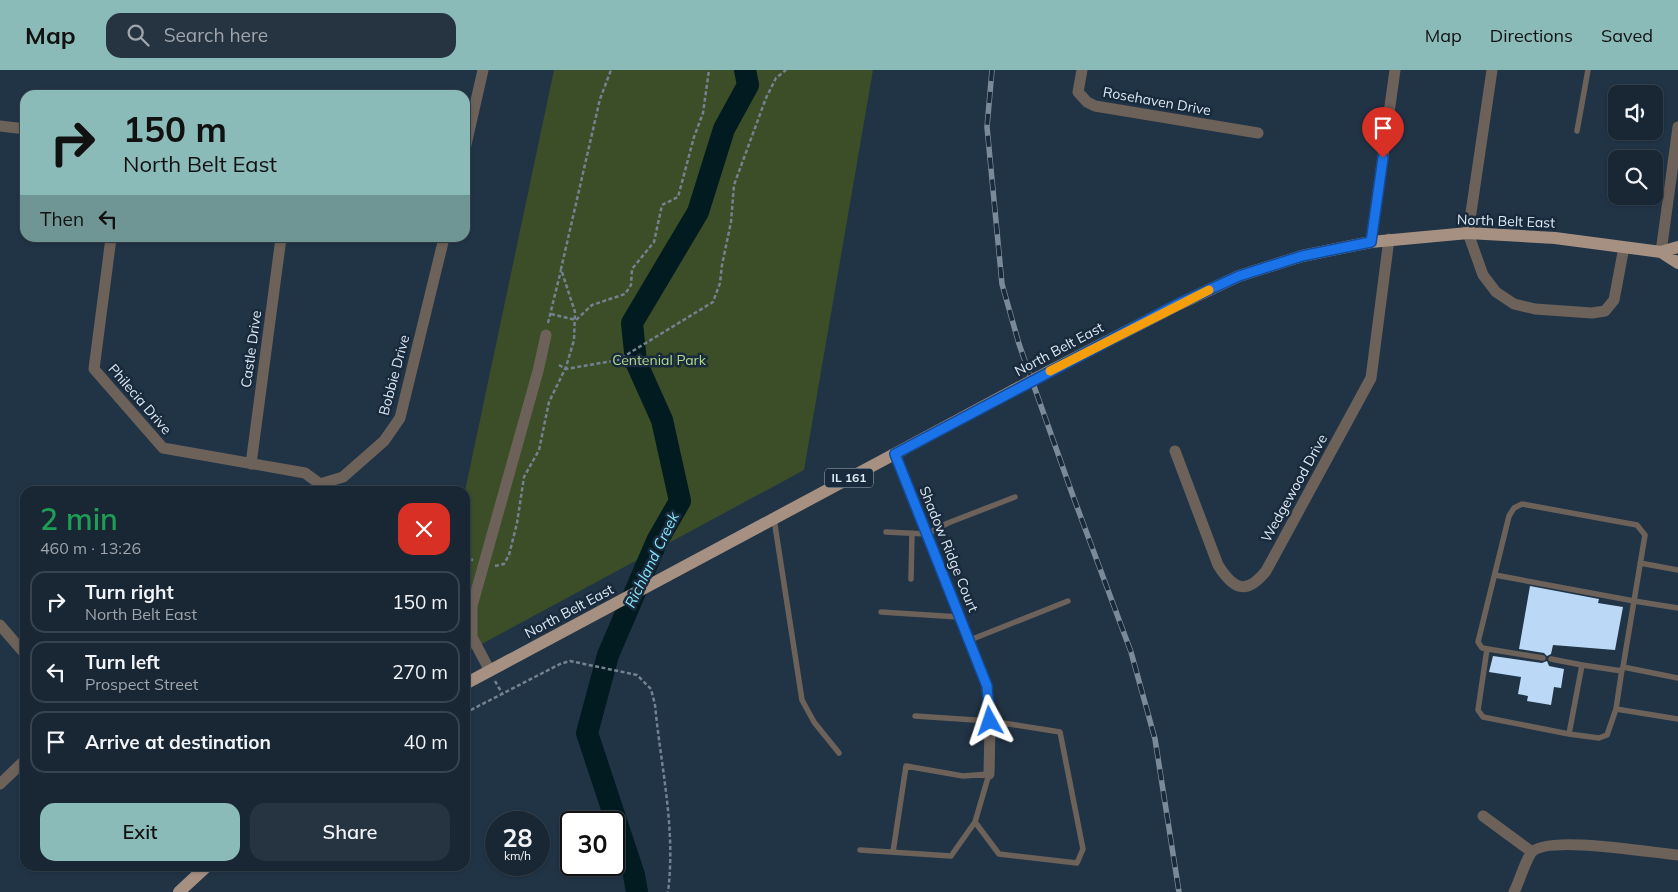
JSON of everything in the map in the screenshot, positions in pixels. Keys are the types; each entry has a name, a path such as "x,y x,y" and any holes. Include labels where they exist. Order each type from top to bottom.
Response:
{"main road":[{"name":"North Belt East","path":"470,681 1048,372 1178,304 1239,276 1302,256 1371,242 1468,233 1555,238 1661,252 1678,247"},
{"name":"North Belt East","path":"1661,252 1678,263"},
{"path":"179,892 202,871"}],"street":[{"path":"470,127 483,70"},
{"name":"Rosehaven Drive","path":"1082,70 1078,92 1087,102 1095,106 1258,133"},
{"path":"1371,242 1395,70"},
{"path":"1492,70 1468,233 1483,275 1496,292 1514,304 1535,310 1592,313 1605,311 1614,300 1624,248"},
{"path":"0,126 20,128"},
{"path":"1661,252 1678,127"},
{"name":"Wedgewood Drive","path":"1175,450 1218,565 1227,580 1237,586 1248,587 1257,582 1266,571 1371,378 1388,239"},
{"name":"Philecia Drive","path":"110,242 94,369 163,448 305,473 316,486"},
{"name":"Castle Drive","path":"251,464 280,242"},
{"name":"Bobbie Drive","path":"323,486 343,477 384,441 400,418 443,242"},
{"path":"490,671 472,637 472,606 538,371 546,335"},
{"name":"Shadow Ridge Court","path":"895,454 987,686 990,721 990,774"},
{"path":"0,625 20,648"},
{"path":"0,784 20,765"},
{"path":"1483,816 1532,852"},
{"path":"1514,892 1532,852 1541,846 1566,843 1678,855"}],"lane":[{"path":"1577,131 1588,70"},
{"path":"886,532 927,534 948,522 1015,497"},
{"path":"1487,649 1478,710 1483,717 1569,734 1599,738 1607,735 1616,709 1645,534 1637,525 1522,504 1514,508 1509,516 1478,642 1482,648 1544,658"},
{"path":"774,519 802,700 814,722 839,753"},
{"path":"911,579 912,533"},
{"path":"1640,563 1678,570"},
{"path":"1495,575 1678,608"},
{"path":"970,640 1068,601"},
{"path":"881,612 961,618"},
{"path":"1551,659 1678,678"},
{"path":"1569,734 1582,665"},
{"path":"1616,709 1678,719"},
{"path":"915,716 990,721 1060,732 1083,849 1077,863 999,854 975,822"},
{"path":"860,850 951,856 975,822 990,774 963,776 906,766 894,852"}],"path":[{"path":"551,314 576,320 592,305 625,294 631,285 632,269 654,242 662,204 678,197 694,136 703,114 709,70"},
{"path":"559,365 566,367 566,369 618,360 713,302 720,283 722,264 732,222 734,185 766,98 776,78 786,70"},
{"path":"546,335 561,269"},
{"path":"470,710 560,664 574,662 630,673 646,683 651,689 656,705 670,824 668,892"}],"green space":[{"name":"Centenial Park","path":"554,70 873,70 804,470 470,650 470,486 466,486"}],"building":[{"path":"1530,586 1599,599 1598,603 1623,607 1615,650 1553,645 1551,654 1547,656 1544,653 1519,649"},
{"path":"1493,656 1542,663 1547,661 1549,666 1564,669 1561,688 1554,687 1551,705 1527,701 1528,696 1518,694 1521,677 1489,672"}],"waterway":[{"name":"Richland Creek","path":"637,892 634,875 587,733 608,655 657,541 680,501 662,420 636,362 632,323 698,212 724,129 748,85 745,70"}],"railway":[{"path":"992,70 987,127 1002,284 1019,344 1131,652 1155,739 1179,892"}],"slow traffic":[{"path":"1050,371 1178,304 1209,290"}],"route":[{"path":"990,721 987,686 974,649 895,454 1178,304 1239,276 1302,256 1371,242 1383,158"}]}
